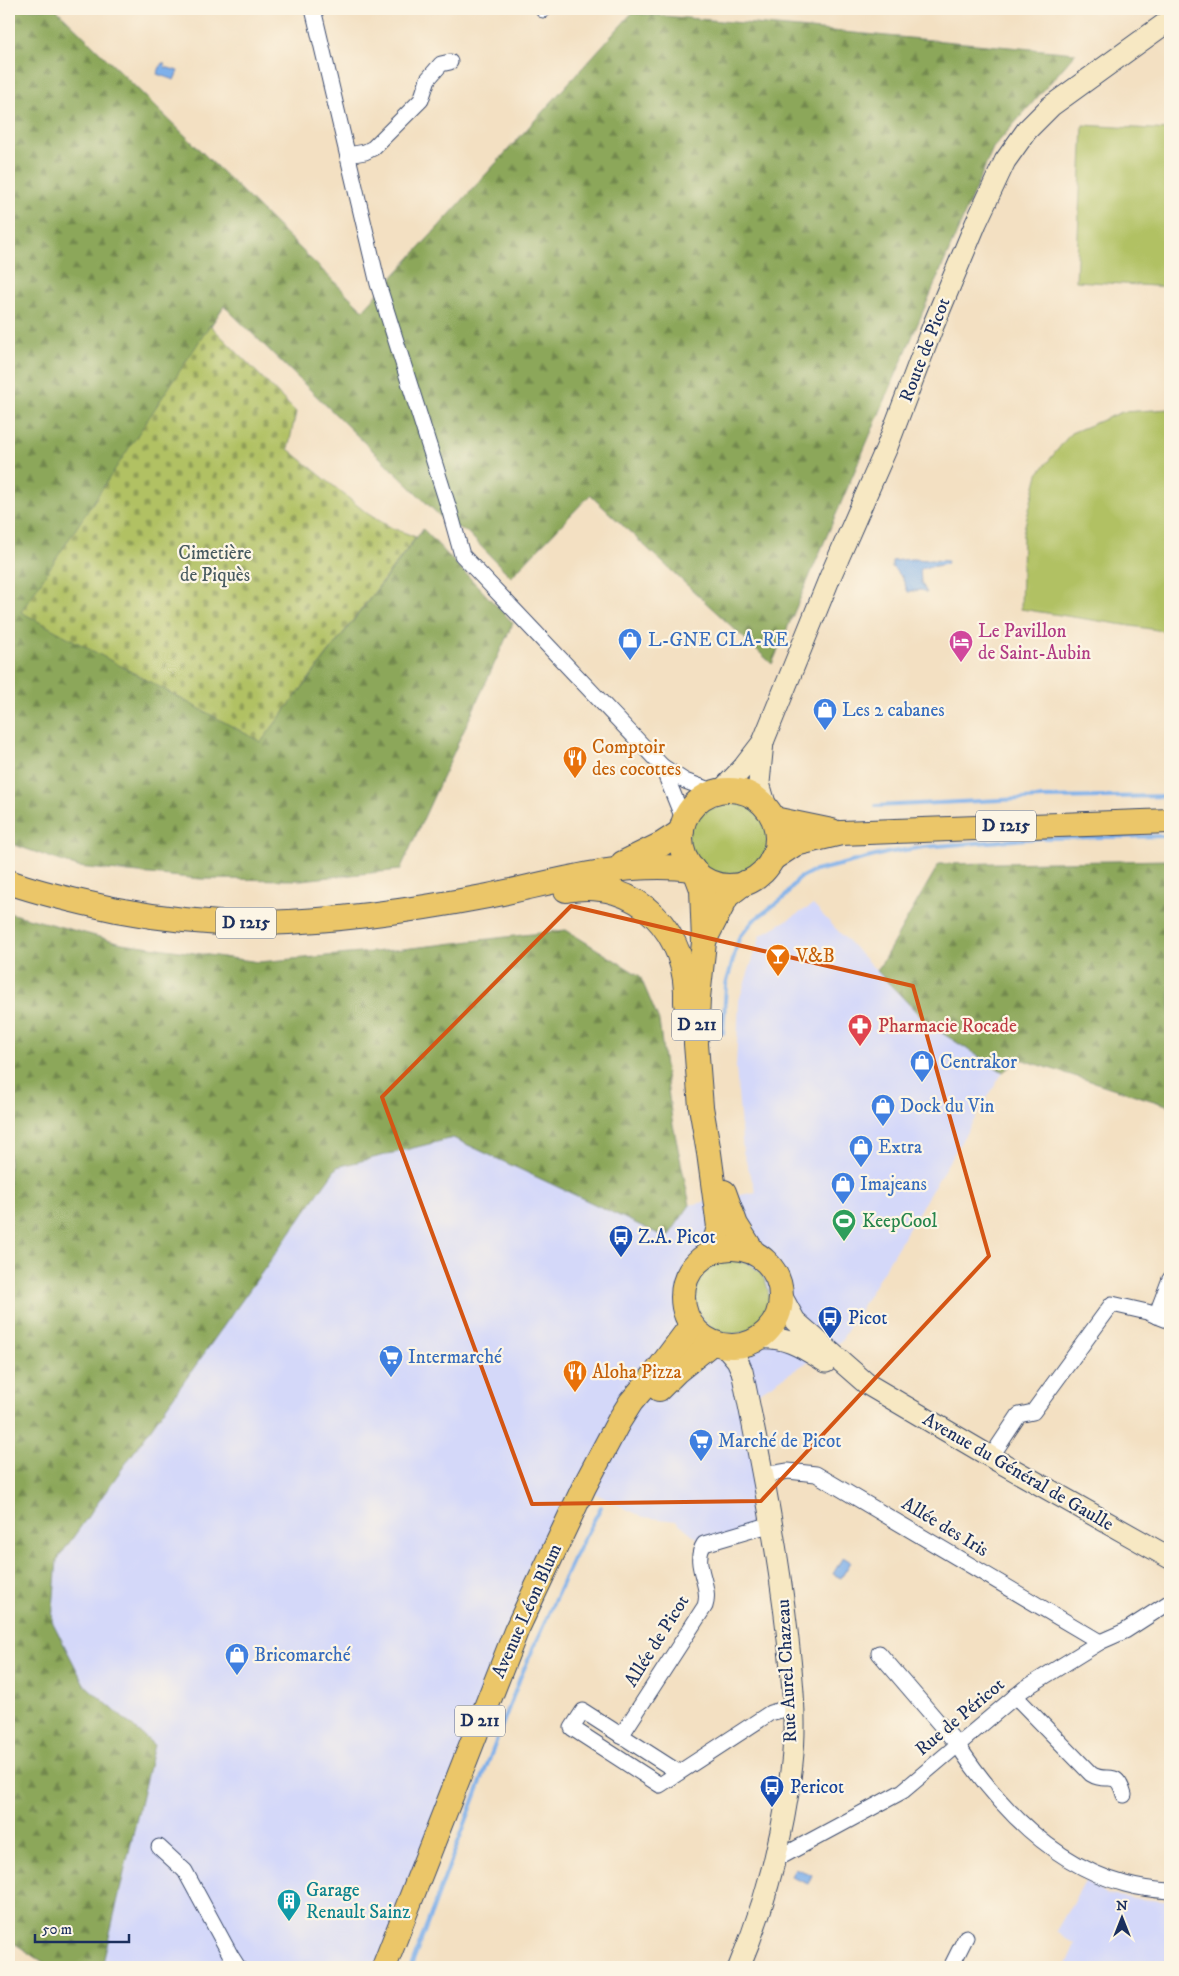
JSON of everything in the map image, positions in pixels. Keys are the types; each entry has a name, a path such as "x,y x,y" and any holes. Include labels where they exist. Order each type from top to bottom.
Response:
{"main road":[{"name":"Route de Picot","path":"719,791 743,768 763,742 822,594 887,447 933,326 976,223 1005,161 1027,130 1051,106 1170,20"},
{"name":"Route de Picot","path":"763,742 759,783 770,813"},
{"path":"735,790 757,798 770,813 777,832 777,846 765,870 756,878 744,884 732,886 719,885 707,880 694,871 684,856 681,840 683,826 695,804 704,797 719,791 735,790"},
{"name":"D 1215","path":"770,813 841,833"},
{"name":"D 1215","path":"772,859 795,844 841,833 1170,820"},
{"name":"D 1215","path":"610,869 662,844 683,826"},
{"name":"D 1215","path":"9,882 32,891 135,915 220,924 308,922 423,907 487,896 610,869 670,866 694,871"},
{"name":"D 211","path":"694,871 702,889 704,942 698,998 696,1044 701,1108 719,1227 712,1252"},
{"name":"D 211","path":"704,942 727,896 744,884"},
{"path":"487,896 546,894 571,890 598,889 627,897 646,908 665,926 677,948 684,971 686,996 685,1044 701,1108"},
{"name":"D 211","path":"709,1153 736,1225 753,1252"},
{"path":"728,1248 742,1248 753,1252 769,1264 777,1275 782,1297 778,1317 766,1334 739,1346 719,1344 700,1336 691,1326 682,1304 684,1282 690,1271 700,1259 712,1252 728,1248"},
{"name":"Avenue du Général de Gaulle","path":"782,1297 795,1321 868,1384 991,1457 1170,1558"},
{"name":"Avenue Léon Blum","path":"384,1965 516,1631 584,1487 631,1402 691,1326"},
{"name":"Avenue du Général de Gaulle","path":"756,1340 774,1337 783,1339 802,1347 851,1378 868,1384"},
{"name":"Rue Aurel Chazeau","path":"742,1371 749,1347 756,1340"},
{"name":"Avenue Léon Blum","path":"584,1487 639,1408 676,1372 719,1344"},
{"name":"Rue Aurel Chazeau","path":"719,1344 737,1360 742,1371 764,1475 781,1575 790,1658 792,1707 792,1762 775,1860 740,1967"}],"street":[{"path":"313,9 378,284 462,555 662,766 685,781 719,791"},
{"path":"348,155 365,152 373,148 421,100 428,79 441,64 450,62"},
{"path":"662,766 683,826"},
{"path":"991,1457 1019,1414 1033,1412 1112,1304 1163,1318 1170,1279"},
{"name":"Allée des Iris","path":"764,1475 788,1471 816,1474 1100,1642"},
{"name":"Allée de Picot","path":"621,1736 705,1606 707,1592 699,1559 704,1544 772,1524"},
{"name":"Rue de Péricot","path":"775,1860 903,1792 957,1744 1024,1689 1100,1642 1125,1631 1170,1602"},
{"path":"879,1653 957,1744 1011,1813 1037,1837 1050,1847 1115,1881 1128,1885 1170,1891"},
{"path":"1015,1696 1091,1774 1099,1778 1114,1778 1120,1783 1124,1795"},
{"path":"678,1772 584,1711 572,1728 660,1785 770,1713 792,1707"},
{"path":"159,1848 186,1871 238,1967"},
{"path":"950,1967 966,1937"}],"highlighted area":[{"path":"571,906 913,986 989,1256 761,1501 532,1504 382,1097"}],"shaded area":[{"path":"813,905 928,1024 1003,1072 841,1341 750,1398 772,1524 704,1544 676,1521 643,1517 584,1488 377,1967 102,1967 154,1745 84,1684 52,1621 57,1560 337,1167 453,1138 667,1238 690,1205 756,1192 743,1152 736,1068 739,1000 761,935"},
{"path":"1085,1881 1107,1895 1170,1902 1170,1967 1065,1967 1075,1944 1056,1931"}],"green space":[{"path":"9,9 56,9 363,310 632,13 1076,53 993,148 772,664 590,495 511,577 467,532 446,522 224,306 22,612 261,742 423,529 513,623 400,870 301,880 201,879 78,867 9,843"},
{"path":"1083,125 1170,130 1170,287 1076,281"},
{"name":"Cimetière de Piquès","path":"210,325 296,412 288,449 368,514 392,528 416,537 261,742 21,612"},
{"path":"1170,409 1170,632 1021,609 1023,533 1038,474 1071,433 1122,412"},
{"path":"730,797 747,802 760,813 766,823 768,835 768,844 764,856 752,871 737,877 720,876 706,869 694,857 689,841 691,824 704,805 713,808 725,805"},
{"path":"1170,860 1170,1106 1020,1059 1003,1072 928,1024 877,971 939,864"},
{"path":"9,913 122,943 259,962 394,950 566,930 640,976 659,1021 672,1120 690,1205 667,1238 453,1138 337,1167 57,1560 52,1621 84,1684 154,1745 102,1967 51,1967 9,1940"},
{"path":"732,1260 746,1263 758,1271 766,1283 769,1297 766,1311 758,1323 746,1331 732,1334 718,1331 706,1323 698,1311 695,1297 698,1283 706,1271 718,1263"}],"water":[{"path":"162,63 164,63 165,67 178,71 174,80 157,74"},
{"path":"912,559 948,561 947,564 920,570 921,582 927,593 921,590 908,592 902,577 892,567 892,561"},
{"path":"843,1557 851,1562 841,1578 833,1574"},
{"path":"795,1868 812,1875 808,1884 791,1877"}],"waterway":[{"path":"876,806 1042,798 1170,796"},
{"path":"723,1033 726,985 739,938 754,920 785,897 798,879 811,872 887,853 924,847 1040,838 1170,836"},
{"path":"411,1967 520,1678 572,1561 601,1507"}],"place":[{"name":"L-GNE CLA-RE","path":"630,661"},
{"name":"Le Pavillon de Saint-Aubin","path":"961,663"},
{"name":"Les 2 cabanes","path":"825,731"},
{"name":"Comptoir des cocottes","path":"575,779"},
{"name":"V&B","path":"778,977"},
{"name":"Pharmacie Rocade","path":"860,1047"},
{"name":"Centrakor","path":"922,1083"},
{"name":"Dock du Vin","path":"883,1127"},
{"name":"Extra","path":"861,1168"},
{"name":"Imajeans","path":"843,1205"},
{"name":"KeepCool","path":"844,1242"},
{"name":"Z.A. Picot","path":"621,1258"},
{"name":"Picot","path":"830,1339"},
{"name":"Intermarché","path":"391,1378"},
{"name":"Aloha Pizza","path":"575,1393"},
{"name":"Marché de Picot","path":"701,1462"},
{"name":"Bricomarché","path":"237,1676"},
{"name":"Pericot","path":"772,1808"},
{"name":"Garage Renault Sainz","path":"289,1922"}]}
